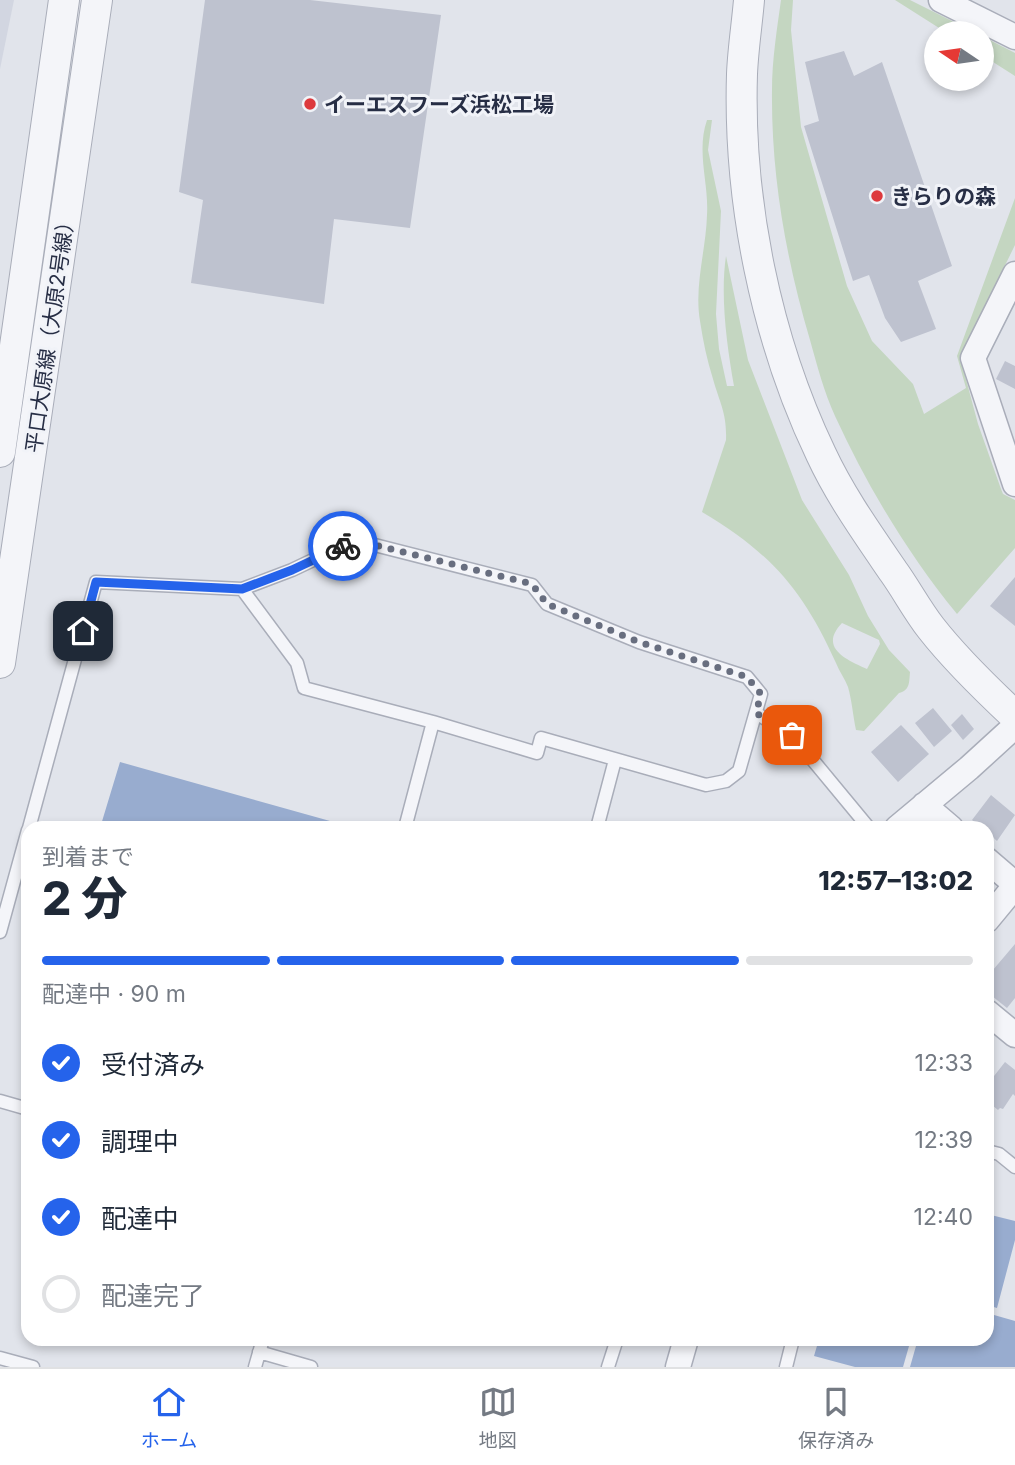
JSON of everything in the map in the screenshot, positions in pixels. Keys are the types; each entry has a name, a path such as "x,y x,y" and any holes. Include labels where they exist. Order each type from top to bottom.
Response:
{"street":[{"name":"平口大原線（大原2号線）","path":"0,452 64,0"},
{"name":"平口大原線（大原2号線）","path":"0,663 97,0"},
{"path":"749,0 742,74 744,147 763,286 782,357 821,454 859,523 930,626 978,681 1015,716"},
{"path":"941,0 980,9 1015,37"},
{"path":"1015,274 974,358 1015,484"},
{"path":"905,821 979,760 1015,726"},
{"path":"924,805 943,821"},
{"path":"994,866 1015,885 994,911"},
{"path":"994,1018 1015,1035"},
{"path":"678,1367 684,1346"}],"lane":[{"path":"30,821 96,582 242,589 292,570 355,540 532,584 547,604 639,642 747,677 761,694 739,771 726,781 706,785 541,738 537,752 304,688 297,663 242,589"},
{"path":"756,713 792,735 863,821"},
{"path":"406,821 433,723"},
{"path":"599,821 615,760"},
{"path":"0,932 21,855"},
{"path":"0,1101 21,1107"},
{"path":"994,1153 1015,1167"},
{"path":"255,1367 261,1346"},
{"path":"608,1367 615,1346"},
{"path":"786,1367 791,1346"},
{"path":"259,1352 311,1367"},
{"path":"0,1358 33,1367"}],"shaded area":[{"path":"0,0 14,0 0,69"}],"green space":[{"path":"781,0 793,0 791,30 801,127 847,286 872,341 913,384 924,414 966,388 957,356 1015,198 1015,245 960,357 978,424 1001,489 1003,494 1015,500 1015,548 957,614 922,568 875,494 835,416 815,359 787,248 774,154 772,79"},
{"path":"895,0 910,0 952,21 928,21"},
{"path":"994,42 1015,53 1015,76 994,63"},
{"path":"707,120 712,120 708,150 721,211 716,314 719,349 727,386 734,386 724,304 726,256 748,360 802,500 849,575 868,616 889,650 910,672 907,688 899,693 864,731 856,730 847,684 824,637 797,594 766,559 726,527 702,512 726,440 724,415 707,358 699,308 699,281 707,215 704,132","holes":["842,623 879,640 880,644 867,669 838,652 833,639"]}],"water":[{"path":"120,762 330,821 102,821"},
{"path":"994,1216 1015,1221 1015,1240 997,1308 994,1307"},
{"path":"994,1315 1015,1321 1015,1367 910,1367 916,1346 994,1346"},
{"path":"817,1346 909,1346 903,1367 855,1367 814,1356"}],"building":[{"name":"イーエスフーズ浜松工場","path":"205,0 310,0 441,15 410,228 334,219 324,304 191,283 203,200 179,192"},
{"name":"きらりの森","path":"844,51 854,76 882,62 952,266 918,281 936,329 901,342 885,318 869,275 853,281 804,126 819,121 805,62"},
{"path":"1005,361 1015,366 1015,389 996,379"},
{"path":"1015,577 1015,626 990,606"},
{"path":"933,708 952,731 934,747 915,723"},
{"path":"962,714 974,729 963,740 951,725"},
{"path":"901,725 929,754 898,782 871,752"},
{"path":"991,795 1015,815 997,841 994,838 994,821 972,820"},
{"path":"1015,944 1015,998 1007,1008 994,998 994,969"},
{"path":"1005,1062 1015,1070 1015,1096 1013,1094 1003,1109 998,1110 994,1107 994,1076"}],"way so far":[{"path":"343,546 355,540 532,584 547,604 639,642 747,677 761,694 756,713 792,735"}],"place":[{"name":"イーエスフーズ浜松工場","path":"310,104"},
{"name":"きらりの森","path":"877,196"}],"route":[{"path":"83,631 96,582 242,589 292,570 343,546"}]}
